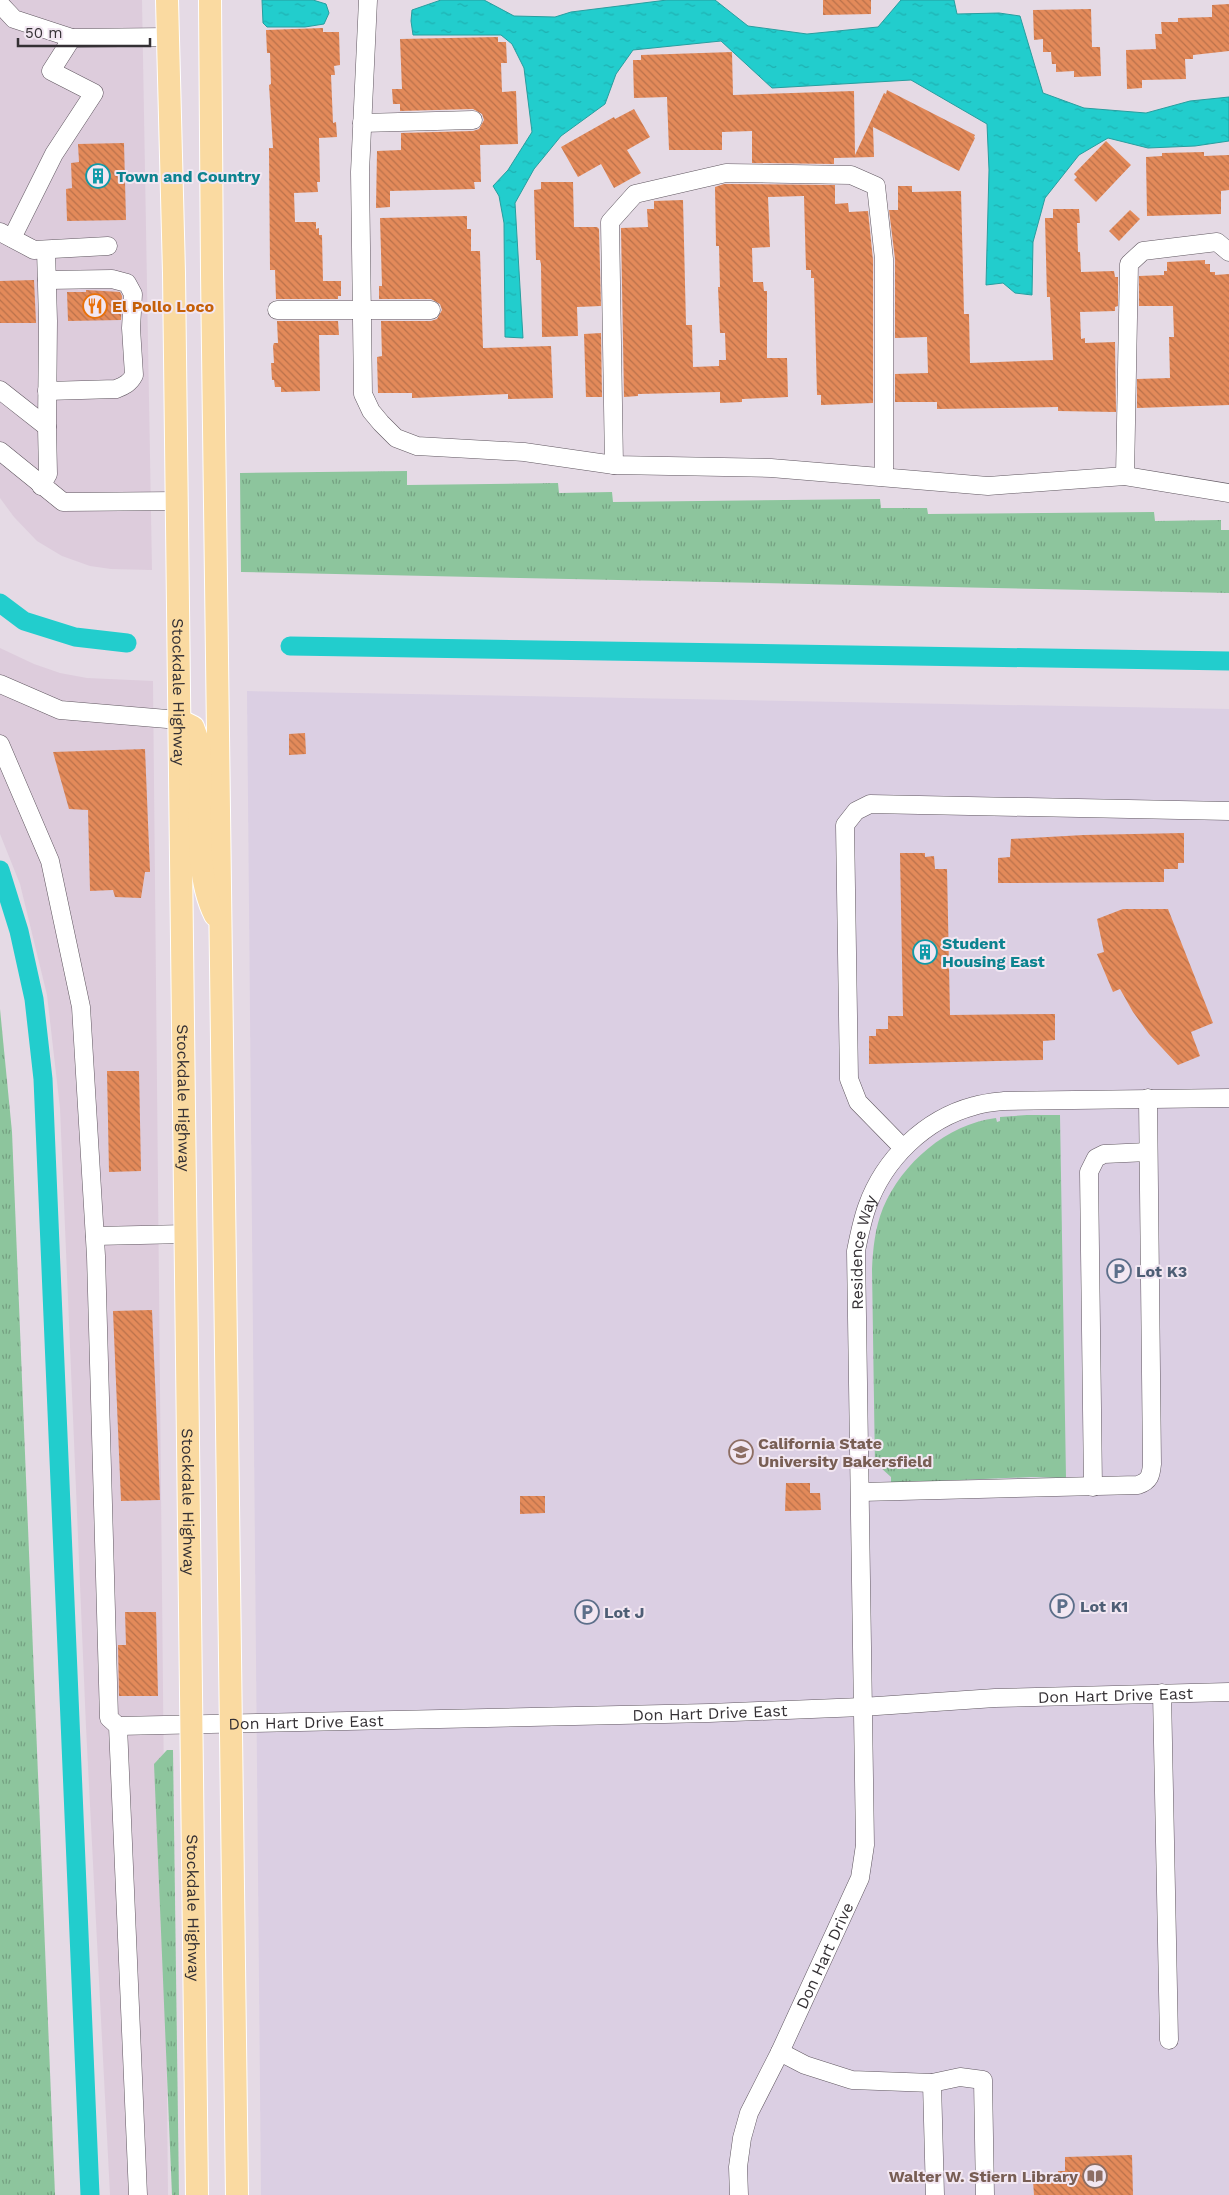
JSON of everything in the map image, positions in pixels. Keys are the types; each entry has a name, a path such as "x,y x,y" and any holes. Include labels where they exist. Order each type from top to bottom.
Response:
{"main road":[{"name":"Stockdale Highway","path":"167,0 174,273 197,2195"},
{"path":"210,0 237,2195"},
{"path":"179,720 193,727 198,738 203,875 207,899 221,927"}],"street":[{"path":"368,0 362,122 364,394 371,411 396,438 417,446 524,452 614,465 771,468 988,486 1125,476 1229,493"},
{"path":"0,4 14,19 72,38 168,36"},
{"path":"72,38 52,71 94,93 54,154 6,235 34,250 108,246"},
{"path":"362,122 473,120"},
{"path":"614,465 610,222 635,194 726,173 851,175 876,186 881,224 884,259 884,476"},
{"path":"1125,476 1129,264 1143,251 1217,242 1229,252"},
{"path":"41,486 48,474 46,250"},
{"path":"47,280 112,279 127,283 133,294 131,328 134,375 131,381 116,389 47,391"},
{"path":"277,310 431,310"},
{"path":"0,390 47,427"},
{"path":"0,451 63,502 177,501"},
{"path":"0,684 60,710 179,720"},
{"path":"0,744 50,861 80,1007 95,1236 109,1718 118,1726 138,2195"},
{"path":"903,1148 858,1102 849,1079 846,825 856,811 870,804 1229,811"},
{"path":"861,1492 1093,1488 1146,1483 1150,1476 1152,1464 1148,1098"},
{"name":"Residence Way","path":"862,1707 861,1492 856,1251 867,1207 879,1182 903,1148 925,1129 974,1106 1004,1101 1229,1098"},
{"path":"1093,1488 1089,1172 1096,1158 1104,1154 1148,1152"},
{"path":"95,1236 186,1234"},
{"name":"Don Hart Drive East","path":"118,1726 708,1713 862,1707 995,1698 1229,1692"},
{"path":"1162,1693 1169,2040"},
{"name":"Don Hart Drive","path":"739,2195 739,2158 749,2113 780,2052 860,1878 865,1845 862,1707"},
{"path":"780,2052 805,2065 852,2080 932,2083 960,2077 983,2080 985,2195"},
{"path":"932,2083 935,2195"}],"shaded area":[{"path":"0,0 142,0 152,570 111,569 90,566 62,556 37,541 14,517 0,498"},
{"path":"0,648 34,664 60,673 87,678 153,681 168,2195 110,2195 86,1727 60,1108 47,995 20,884 0,834"},
{"name":"California State University Bakersfield","path":"247,691 1229,709 1229,2195 261,2195"}],"green space":[{"path":"407,471 407,485 558,483 559,493 612,492 613,502 880,499 881,508 927,508 928,514 1154,512 1155,521 1221,520 1221,530 1229,530 1229,593 241,572 240,473"},
{"path":"0,1009 12,1132 55,2195 0,2195"},
{"path":"1060,1115 1066,1478 1031,1477 891,1483 891,1477 880,1467 875,1467 872,1269 875,1238 883,1208 891,1191 914,1161 944,1137 960,1128 978,1122 996,1118 997,1122 1000,1121 1000,1117"},
{"path":"167,1750 173,1750 179,2195 172,2195 154,1764"}],"water":[{"path":"262,0 313,0 326,4 329,13 324,24 305,27 267,27 263,23"},
{"path":"441,0 484,0 514,16 555,17 571,12 667,0 715,0 748,26 807,34 878,27 901,0 954,0 957,14 999,13 1020,16 1043,93 1084,108 1146,113 1190,101 1229,97 1229,141 1195,146 1148,148 1108,138 1079,155 1045,198 1033,242 1032,295 1015,293 1003,283 986,285 989,170 987,124 911,80 772,88 721,41 633,50 616,74 605,104 561,136 534,169 515,203 523,338 505,337 504,223 499,196 493,186 508,170 532,132 524,68 512,44 501,35 413,35 412,10"}],"building":[{"path":"823,0 871,0 871,14 823,15"},
{"path":"1229,4 1229,51 1193,55 1193,59 1185,59 1186,79 1142,80 1142,88 1127,89 1126,50 1156,49 1155,34 1162,34 1161,22 1178,22 1178,18 1212,17 1212,5"},
{"path":"1091,9 1092,47 1100,47 1101,76 1074,77 1074,71 1056,72 1056,64 1052,64 1051,52 1043,52 1043,39 1034,40 1033,10"},
{"path":"323,28 323,32 339,32 340,65 334,66 335,75 331,75 333,123 336,122 337,137 319,138 320,182 317,182 318,192 294,193 295,222 316,222 316,229 319,228 319,235 322,235 323,281 341,281 341,296 338,296 338,299 276,299 275,270 270,270 269,148 273,148 269,85 271,84 270,53 267,53 266,30"},
{"path":"498,37 498,42 506,42 507,63 501,63 502,92 516,91 518,144 480,145 481,182 474,182 475,189 390,191 390,207 376,208 377,151 401,150 401,133 473,131 479,129 484,120 482,114 473,109 400,111 400,104 393,104 392,89 402,89 400,39"},
{"path":"732,52 733,95 854,91 855,155 887,90 975,135 975,138 959,171 873,127 874,157 834,158 834,164 752,163 752,131 722,132 722,150 669,150 667,97 634,98 633,60 641,60 641,55"},
{"path":"634,109 650,137 627,150 641,173 614,188 601,164 578,177 561,147 614,117 615,119"},
{"path":"1106,141 1131,165 1096,202 1074,180 1077,177 1074,174"},
{"name":"Town and Country","path":"124,143 126,220 67,221 66,189 72,188 71,163 79,162 78,144"},
{"path":"1204,152 1204,156 1229,155 1229,190 1221,191 1221,214 1147,216 1146,157 1162,156 1162,153"},
{"path":"541,182 573,182 574,227 597,227 599,229 601,306 577,307 578,336 542,337 541,264 540,260 536,260 534,190 541,189"},
{"path":"724,184 835,185 835,204 848,203 849,212 868,211 873,260 873,403 821,405 821,395 817,395 814,278 811,278 811,270 806,270 804,196 768,197 770,247 752,248 753,282 763,282 764,291 767,291 767,358 787,358 788,397 742,399 742,402 720,403 720,392 638,394 638,396 624,397 621,228 648,227 647,209 654,209 654,201 683,200 686,325 692,325 693,367 719,366 719,360 726,360 725,333 720,333 719,246 716,246 715,187"},
{"path":"898,186 912,186 912,192 961,191 964,314 969,314 970,363 1053,360 1050,297 1047,297 1045,218 1053,218 1053,209 1079,209 1080,223 1077,223 1081,272 1114,271 1115,277 1118,277 1118,306 1115,307 1115,311 1080,312 1081,339 1085,338 1085,343 1115,342 1116,412 1058,411 1058,407 937,409 937,402 895,402 895,374 928,373 927,337 895,338 895,259 889,210 898,210"},
{"path":"1130,210 1140,219 1119,241 1109,231"},
{"path":"467,216 467,229 471,229 471,251 480,251 483,348 551,346 553,398 508,399 508,394 412,398 412,393 378,393 377,357 382,356 381,321 431,321 437,319 442,310 440,304 431,299 379,299 379,286 382,286 380,218"},
{"path":"1205,260 1205,264 1210,264 1210,272 1215,272 1215,275 1229,274 1229,405 1137,408 1137,379 1170,378 1169,337 1174,337 1173,306 1139,306 1139,276 1164,275 1164,271 1167,271 1167,262"},
{"path":"34,280 36,323 0,323 0,281"},
{"name":"El Pollo Loco","path":"86,290 120,292 122,296 121,320 68,321 67,292 86,292"},
{"path":"277,321 338,321 339,335 319,335 320,391 281,392 281,387 275,387 274,380 272,380 271,363 274,363 274,343 278,343"},
{"path":"601,333 602,397 586,397 584,334"},
{"path":"305,733 306,754 289,755 289,734"},
{"path":"145,749 150,872 145,872 141,898 115,897 113,890 90,891 88,810 69,809 53,752"},
{"path":"1184,833 1184,863 1178,863 1178,869 1164,869 1164,882 998,883 998,858 1010,857 1011,839"},
{"name":"Student Housing East","path":"900,853 925,853 925,857 934,856 935,869 947,869 950,1015 1055,1014 1055,1040 1043,1041 1043,1060 869,1064 869,1036 876,1036 876,1029 888,1029 888,1016 903,1016"},
{"path":"1123,909 1168,909 1213,1023 1191,1032 1200,1056 1178,1065 1149,1034 1133,1012 1120,989 1113,992 1097,954 1104,952 1097,919"},
{"path":"107,1071 139,1071 141,1171 109,1172"},
{"path":"152,1310 160,1500 121,1501 113,1311"},
{"path":"786,1483 810,1483 810,1493 820,1493 821,1510 785,1511"},
{"path":"520,1496 545,1496 545,1513 520,1514"},
{"path":"125,1612 156,1612 158,1696 119,1696 118,1645 126,1645"},
{"name":"Walter W. Stiern Library","path":"1132,2155 1133,2195 1034,2195 1033,2181 1058,2181 1058,2171 1065,2171 1065,2157"}],"waterway":[{"path":"0,603 24,621 75,637 127,643"},
{"path":"290,646 1229,661"},
{"path":"0,870 19,931 34,999 43,1079 90,2195"}],"place":[{"name":"Town and Country","path":"98,176"},
{"name":"El Pollo Loco","path":"95,306"},
{"name":"Student Housing East","path":"925,952"},
{"name":"Lot K3","path":"1119,1271"},
{"name":"California State University Bakersfield","path":"741,1452"},
{"name":"Lot K1","path":"1062,1606"},
{"name":"Lot J","path":"587,1612"},
{"name":"Walter W. Stiern Library","path":"1095,2176"}]}
